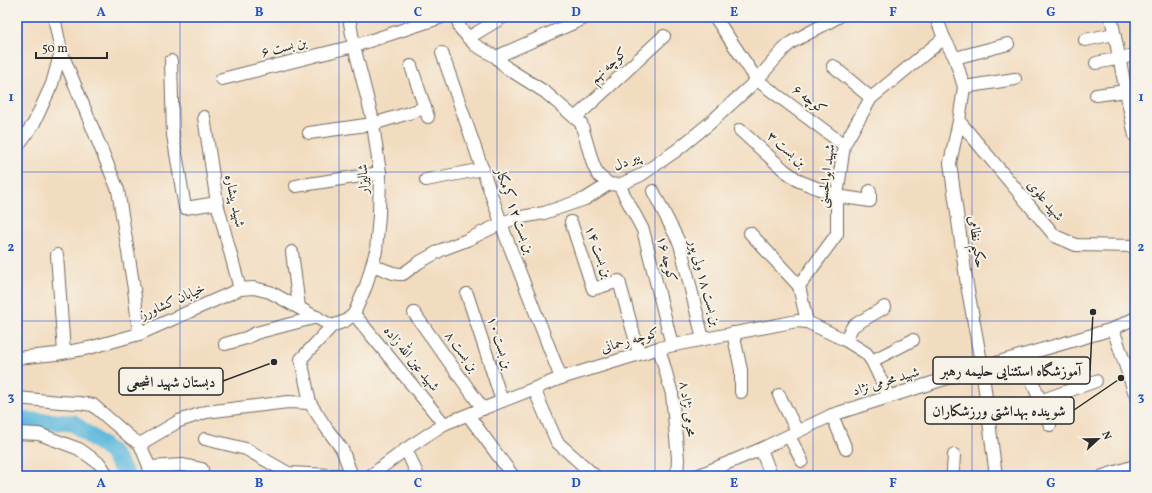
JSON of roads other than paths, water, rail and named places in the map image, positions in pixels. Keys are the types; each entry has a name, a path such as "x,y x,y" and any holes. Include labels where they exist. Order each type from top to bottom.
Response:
{"street":[{"path":"54,17 61,51 118,190 134,289 139,334"},
{"name":"شالیزار","path":"349,17 354,46 373,124 380,173 376,251 366,286 354,314"},
{"name":"بن بست ۶","path":"222,80 354,46 442,17"},
{"name":"پیر دل","path":"457,17 460,28 475,45 496,57 507,68 545,92 580,123 598,175 614,185 641,175 677,150 710,123 757,80 792,42 838,17"},
{"path":"468,38 504,17"},
{"path":"496,57 588,17"},
{"name":"کوچه ۶","path":"715,17 757,80 844,145"},
{"name":"حکیم نظامی","path":"936,17 954,58 964,87 959,121 950,163 967,285 982,367 996,476"},
{"path":"1111,17 1135,134"},
{"path":"1085,40 1114,34"},
{"name":"کوچه نهم","path":"575,118 664,36"},
{"name":"شهید ابوالحسنی","path":"800,286 837,234 837,196 844,145 871,98 944,38"},
{"path":"954,58 1008,44"},
{"path":"17,147 34,123 49,91 61,51"},
{"name":"بن بست ۱۲ کرمکار","path":"442,53 502,223 561,378"},
{"path":"1096,63 1135,55"},
{"path":"171,61 173,135 185,208 217,203"},
{"path":"309,133 373,124 426,112 411,66"},
{"path":"833,66 871,98"},
{"path":"964,87 1015,79"},
{"path":"1096,95 1126,91"},
{"name":"شهید پیشاره","path":"204,117 217,203 240,289"},
{"name":"شهید علوی","path":"959,121 1055,236 1076,246 1135,246"},
{"name":"بن بست ۳","path":"740,130 784,170 799,181 837,196 870,201 870,191"},
{"path":"426,180 483,169"},
{"path":"296,186 380,173"},
{"path":"372,264 393,273 403,274 418,263 442,250 502,223 516,218 544,213 585,199 614,185"},
{"name":"کوچه ۱۶","path":"614,185 643,230 672,345"},
{"name":"بن بست ۱۸ ولی پور","path":"653,191 680,244 703,339"},
{"name":"بن بست ۱۴","path":"571,222 593,289 619,281 639,353"},
{"path":"750,233 800,286 807,322"},
{"path":"292,252 299,307"},
{"path":"57,255 64,352"},
{"name":"خیابان کشاورز","path":"17,358 89,348 139,334 240,289 254,288 270,292 332,326"},
{"name":"بن بست ۱۰","path":"467,294 502,401"},
{"path":"845,340 853,326 886,307"},
{"name":"بن بست ۸","path":"414,313 483,409"},
{"path":"205,439 246,448 288,473 352,476 342,449 327,430 310,403 300,359 332,326 345,321 354,314"},
{"name":"شهید عین الله زاده","path":"354,314 444,424"},
{"path":"225,344 246,338 256,333 317,317"},
{"name":"شهید محرمی نژاد","path":"697,476 761,449 832,415 982,367 1113,329 1135,318"},
{"name":"کوچه رحمانی","path":"370,476 406,449 444,424 561,378 659,348 797,321 807,322 845,340 866,353 872,361 889,397"},
{"path":"1113,329 1135,394"},
{"path":"733,333 741,370 741,392"},
{"path":"872,361 914,340"},
{"name":"محرمی نژاد ۸","path":"659,348 672,394 678,459 677,476"},
{"path":"1022,356 1050,425"},
{"path":"1040,402 1096,381"},
{"path":"534,389 557,442 595,476"},
{"path":"780,395 802,461"},
{"path":"17,398 93,405 140,444 151,471 183,465 202,469"},
{"path":"140,444 179,421 206,412 288,402 310,403"},
{"path":"468,415 513,476"},
{"path":"832,415 846,449"},
{"path":"17,433 39,434 80,449 100,464 108,476"},
{"path":"406,449 418,476"},
{"path":"761,449 768,470"},
{"path":"954,455 954,476"},
{"path":"1102,476 1135,466"}],"waterway":[{"path":"17,420 73,423 111,452 127,476"}],"place":[{"name":"آموزشگاه استثنایی حلیمه رهبر","path":"1093,312"},
{"name":"دبستان شهید اشجعی","path":"274,362"},
{"name":"شوینده بهداشتی ورزشکاران","path":"1121,378"}]}
